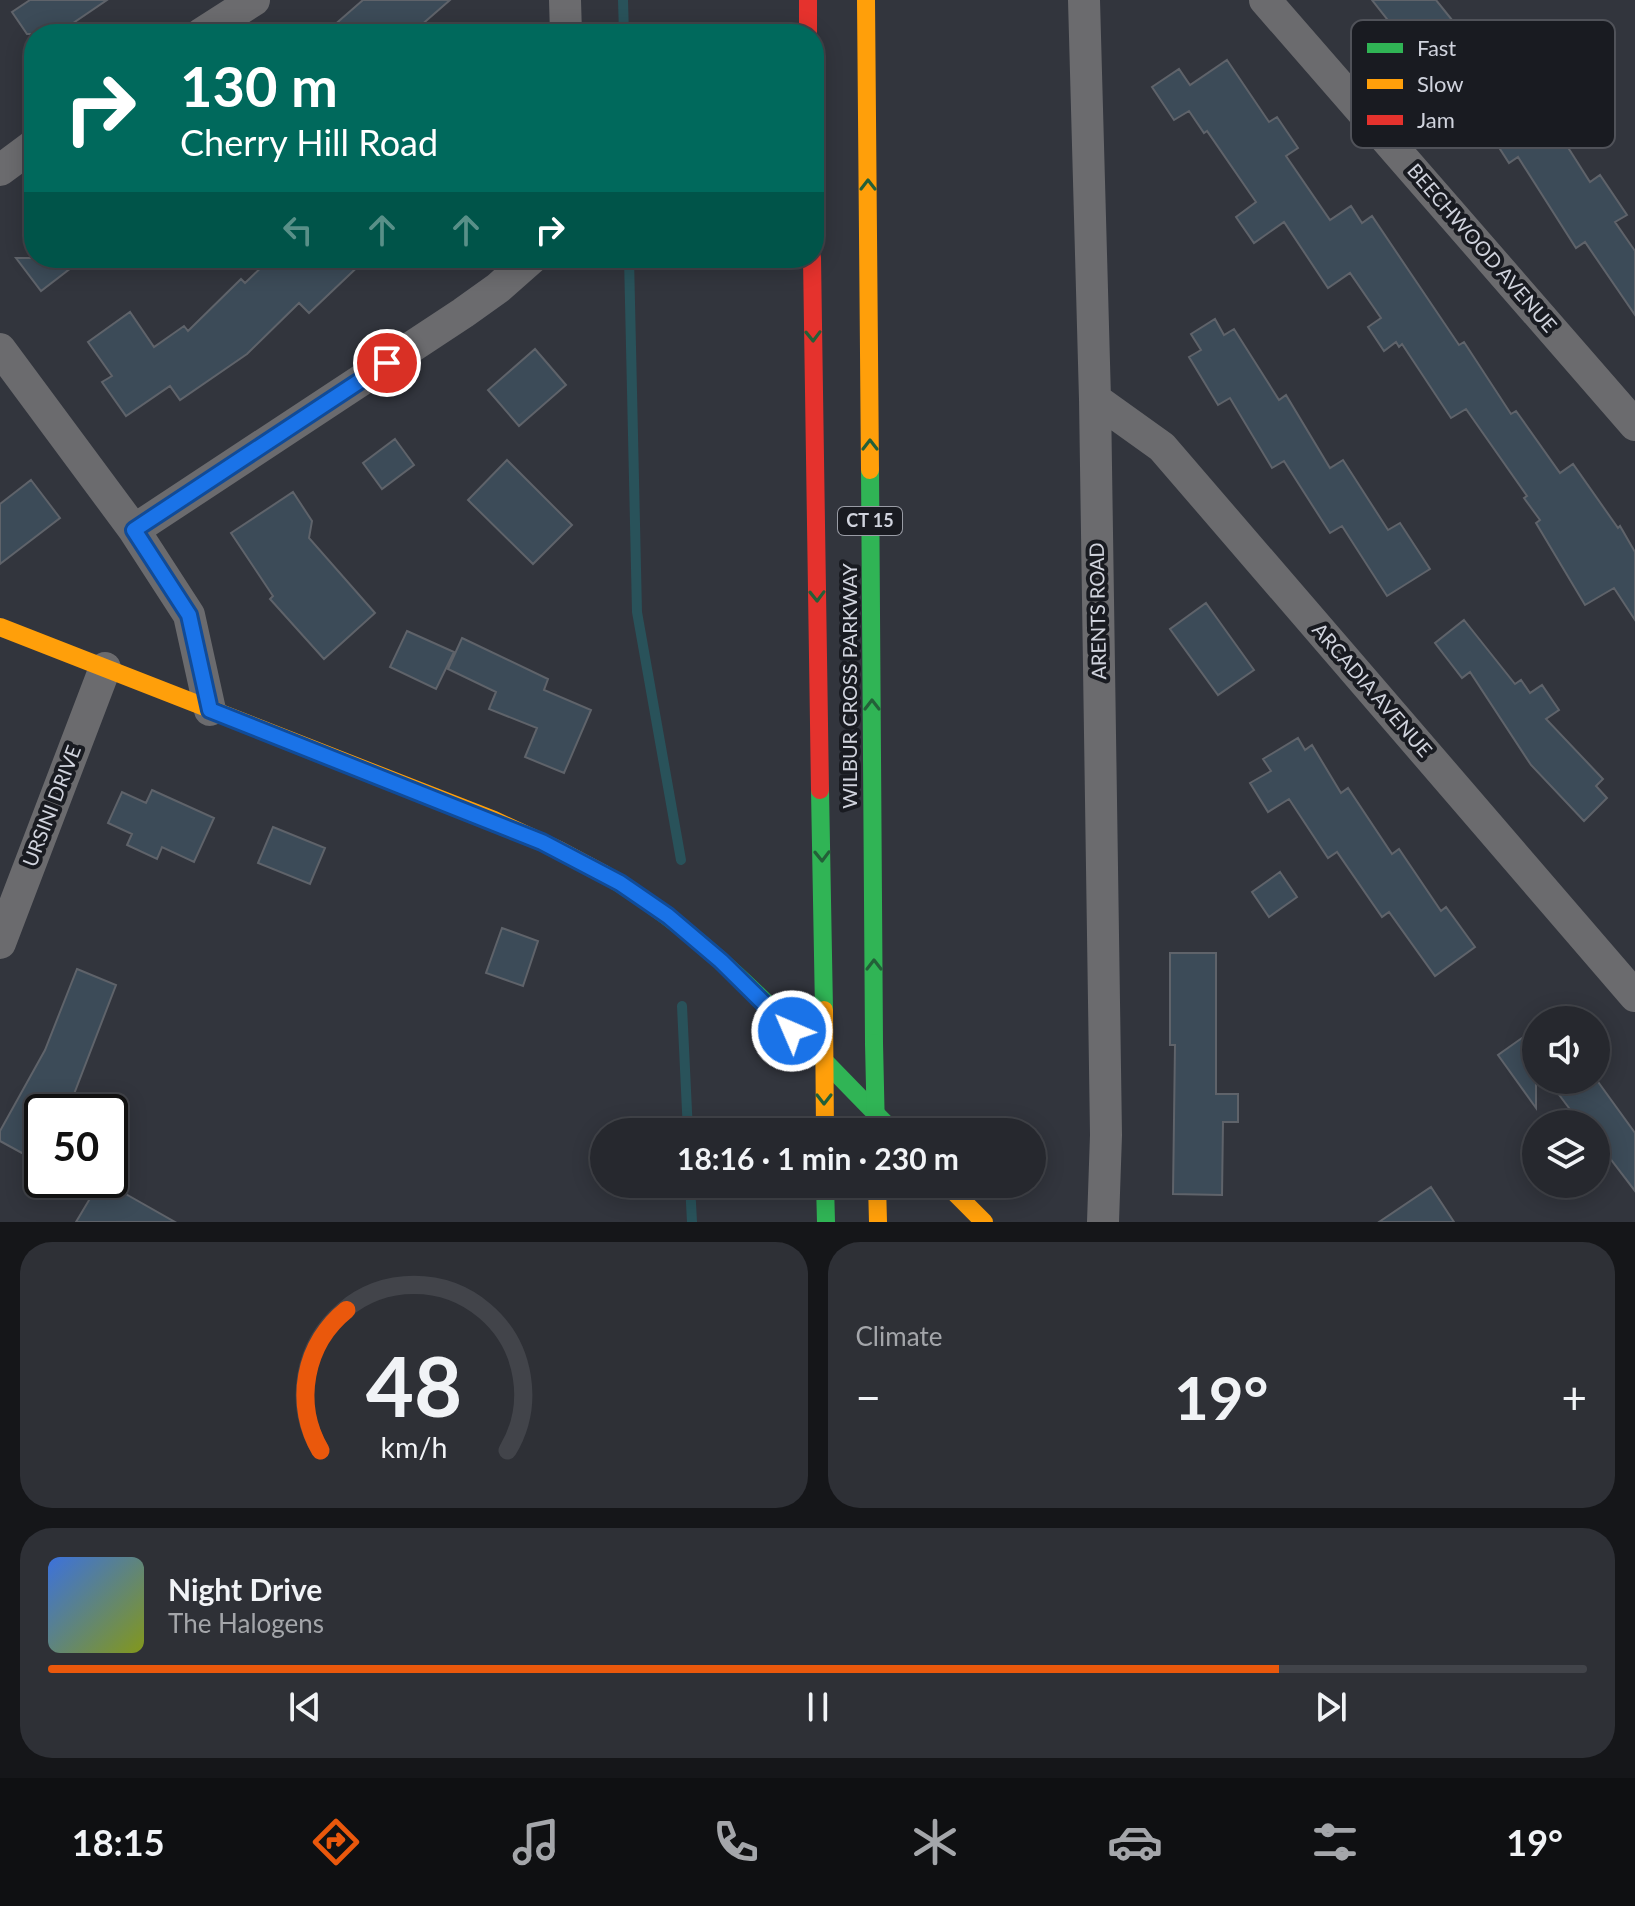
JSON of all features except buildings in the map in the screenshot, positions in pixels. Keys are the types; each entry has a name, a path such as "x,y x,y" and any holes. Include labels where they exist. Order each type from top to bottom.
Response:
{"main road":[{"path":"808,0 808,24"},
{"name":"WILBUR CROSS PARKWAY","path":"866,0 876,1118"},
{"name":"WILBUR CROSS PARKWAY","path":"812,268 825,1118"},
{"path":"0,627 542,842 620,883 668,916 721,961 880,1118"},
{"path":"825,1198 826,1222"},
{"path":"877,1198 878,1222"},
{"path":"960,1198 984,1222"}],"street":[{"path":"217,24 254,0"},
{"path":"565,0 566,24"},
{"name":"ARENTS ROAD","path":"1084,0 1095,399 1106,1135 1103,1222"},
{"name":"BEECHWOOD AVENUE","path":"1265,0 1351,99"},
{"name":"BEECHWOOD AVENUE","path":"1394,148 1635,425"},
{"path":"0,170 24,152"},
{"path":"134,530 463,313 521,268"},
{"path":"0,349 134,530 189,615 210,710"},
{"name":"ARCADIA AVENUE","path":"1095,399 1162,447 1635,996"},
{"name":"URSINI DRIVE","path":"0,943 105,668"}],"waterway":[{"path":"623,0 624,24"},
{"path":"629,268 637,612 681,860"},
{"path":"682,1006 687,1118"},
{"path":"691,1198 692,1222"}],"traffic: fast":[{"path":"870,470 874,1043"},
{"path":"820,790 824,1010"},
{"path":"604,874 645,900 721,961 880,1118"},
{"path":"874,1043 876,1118"},
{"path":"825,1198 826,1222"}],"traffic: slow":[{"path":"866,0 870,470"},
{"path":"0,627 494,820 604,874"},
{"path":"824,1010 825,1118"},
{"path":"877,1198 878,1222"},
{"path":"960,1198 984,1222"}],"traffic: jam":[{"path":"808,0 808,24"},
{"path":"812,268 820,790"}],"route":[{"path":"387,363 134,530 189,615 210,710 458,806 542,842 620,883 668,916 721,961 792,1031"}]}
